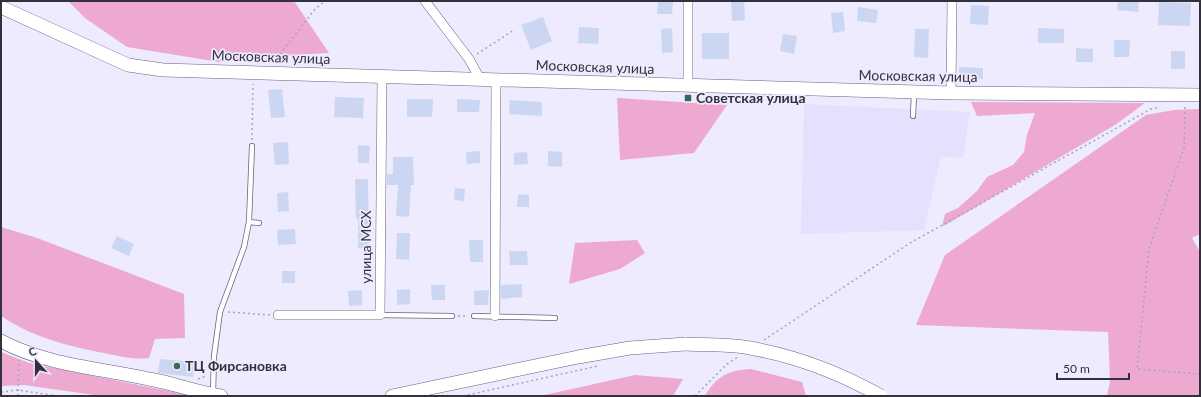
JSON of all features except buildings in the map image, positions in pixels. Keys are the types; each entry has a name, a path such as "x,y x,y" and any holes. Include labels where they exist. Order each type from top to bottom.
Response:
{"street":[{"path":"425,1 469,59 480,79"},
{"path":"688,1 688,86"},
{"path":"952,1 952,93"},
{"name":"Московская улица","path":"1,7 128,65 163,70 952,93 1200,95"},
{"name":"улица МСХ","path":"380,315 382,77"},
{"path":"495,316 496,85 499,80"},
{"path":"278,315 380,315"},
{"path":"1,341 19,350 61,362 150,379 217,395"},
{"path":"392,396 578,357 630,348 686,344 749,348 808,362 859,384 881,396"}],"lane":[{"path":"913,116 914,92"},
{"path":"217,395 213,374 220,312 244,247 249,222 252,146"},
{"path":"249,222 259,223"},
{"path":"380,315 452,316"},
{"path":"474,316 555,318"}],"path":[{"path":"252,146 253,79 278,59 315,9 325,1"},
{"path":"469,59 514,30"},
{"path":"1185,101 1184,148 1149,249 1137,369 1200,374"},
{"path":"760,343 910,243 1151,109 1164,106"},
{"path":"220,312 278,315"},
{"path":"452,316 474,316"},
{"path":"18,396 19,350"},
{"path":"695,396 727,364 740,356"},
{"path":"463,396 600,366"},
{"path":"197,380 213,374"},
{"path":"1,392 18,390 57,396"}],"shaded area":[{"path":"68,1 294,1 329,53 260,57 219,62 127,47 85,18"},
{"path":"617,98 727,105 694,153 620,160"},
{"path":"971,102 1145,103 1115,125 942,227 945,214 958,208 977,191 987,177 1013,165 1024,152 1027,135 1035,113 977,116"},
{"path":"804,104 970,112 963,158 941,156 924,230 801,234"},
{"path":"1200,109 1200,234 1192,238 1200,252 1200,396 1107,396 1110,381 1108,332 916,325 945,255 1146,115 1174,110"},
{"path":"1,227 37,238 184,294 185,338 155,339 149,358 132,358 50,340 25,330 1,316"},
{"path":"637,240 645,253 620,269 569,284 575,243"},
{"path":"1,352 29,363 189,395 101,396 24,385 1,386"},
{"path":"751,369 802,382 806,396 705,396 714,383 724,375 736,371"},
{"path":"635,375 683,379 673,396 540,396"}],"place":[{"name":"Советская улица","path":"688,98"},
{"name":"ТЦ Фирсановка","path":"177,366"}]}
